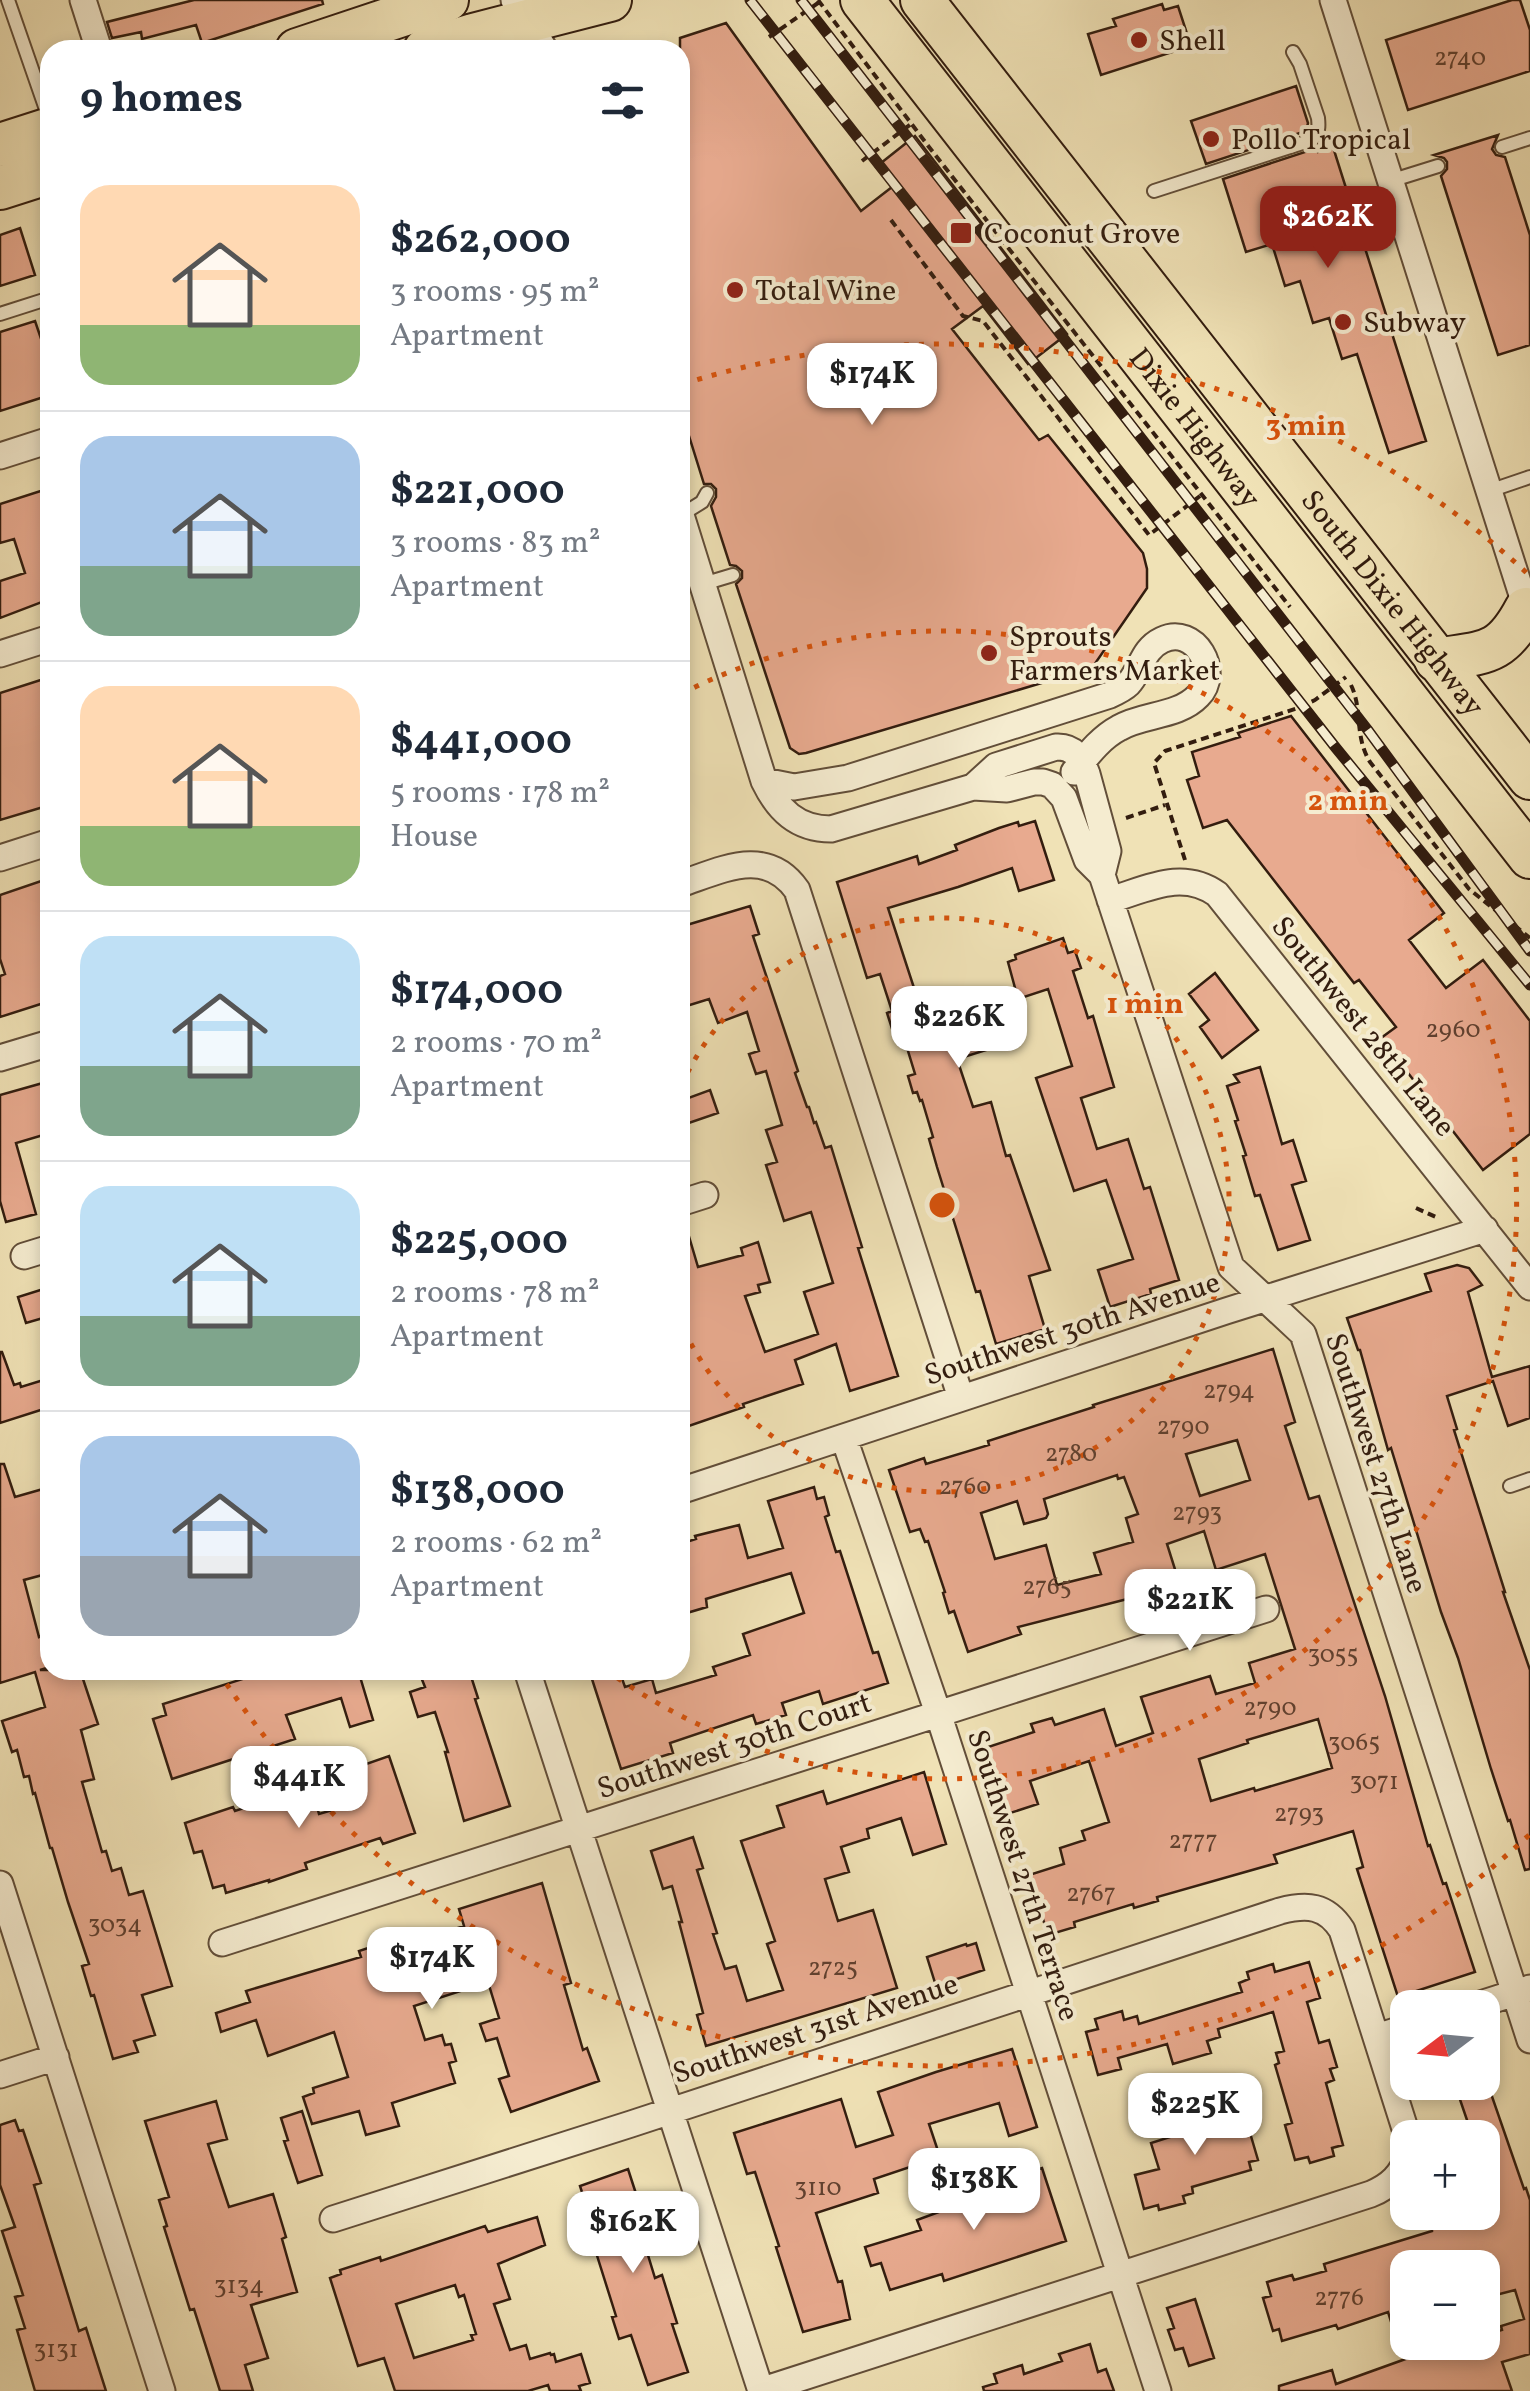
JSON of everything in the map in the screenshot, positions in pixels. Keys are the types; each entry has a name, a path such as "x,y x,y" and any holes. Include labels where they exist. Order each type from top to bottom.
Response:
{"highway":[{"path":"326,40 448,0"},
{"path":"476,40 528,30 610,0"},
{"name":"Dixie Highway","path":"862,0 1530,857"},
{"name":"South Dixie Highway","path":"922,0 1530,778"},
{"path":"0,146 40,132"},
{"path":"0,158 40,169"},
{"path":"0,188 40,175"},
{"path":"1436,660 1492,650 1528,614"}],"street":[{"path":"83,0 96,40"},
{"path":"1334,0 1528,614"},
{"path":"0,456 40,443"},
{"path":"690,543 764,781 778,807 807,827 831,829 973,787 1006,789 1034,782 1052,785 1059,791 1102,740 1120,726 1186,705 1200,695 1207,682 1208,668 1191,641 1180,635 1165,638 1148,649 1129,684 1096,700 848,778 794,787 764,781"},
{"path":"0,654 40,641"},
{"path":"973,787 996,766 1045,750 1064,746 1082,762"},
{"name":"Southwest 27th Lane","path":"1082,762 1108,851 1102,875"},
{"name":"Southwest 27th Lane","path":"1059,791 1087,860 1102,875 1231,1266 1303,1334 1522,1990 1530,2040"},
{"path":"0,858 40,845"},
{"path":"690,881 744,864 762,865 777,869 798,890 961,1398"},
{"name":"Southwest 28th Lane","path":"1110,900 1179,881 1202,884 1217,894 1530,1287"},
{"path":"0,1058 40,1045"},
{"name":"Southwest 30th Avenue","path":"690,1488 1485,1229"},
{"path":"24,1256 40,1251"},
{"name":"Southwest 27th Terrace","path":"844,1438 938,1712 1158,2391"},
{"name":"Southwest 30th Court","path":"222,1943 1266,1609"},
{"path":"530,1680 761,2391 1371,2194 1390,2184"},
{"path":"0,1884 162,2391"},
{"name":"Southwest 31st Avenue","path":"333,2218 1280,1911 1319,1909 1335,1919 1377,2037"},
{"path":"1390,2033 1377,2037 1402,2120"},
{"path":"0,2075 56,2057"}],"lane":[{"path":"4,0 40,95"},
{"path":"1154,191 1312,140 1317,135 1318,118 1293,52"},
{"path":"1502,147 1530,138"},
{"path":"1390,182 1438,166"},
{"path":"0,314 40,301"},
{"path":"1489,491 1530,476"},
{"path":"690,509 708,493"},
{"path":"703,584 733,575"},
{"path":"1510,1486 1530,1480"}],"path":[{"path":"768,37 818,1 1300,619"},
{"path":"862,160 912,124"},
{"path":"891,220 963,316 983,321 1149,535 1201,495"},
{"path":"922,260 928,253"},
{"path":"1185,861 1154,763 1165,751 1298,708 1346,677 1356,697 1362,750 1370,762 1470,889 1530,938"},
{"path":"1112,822 1167,805"},
{"path":"1416,1208 1438,1218"}],"building":[{"path":"194,0 322,0 323,4 211,40 201,40 196,25 142,39 141,32 112,38 107,22"},
{"path":"1520,0 1530,30 1530,71 1408,110 1386,40"},
{"name":"Shell","path":"1162,4 1164,10 1178,6 1191,46 1101,75 1088,34 1116,26 1113,19"},
{"path":"726,23 861,211 892,187 876,167 915,136 1067,334 1028,364 983,306 952,329 1039,440 1048,435 1143,553 1147,588 1092,668 806,753 799,754 790,748 736,584 742,571 730,565 711,506 716,489 704,484 690,439 690,40 680,38"},
{"path":"1296,86 1308,123 1306,131 1206,164 1191,121"},
{"path":"1498,135 1492,149 1496,155 1505,157 1530,235 1530,345 1498,355 1441,176 1447,162 1434,155"},
{"path":"1333,147 1426,441 1389,453 1357,354 1342,359 1329,318 1313,323 1300,281 1285,286 1272,244 1246,252 1223,179 1317,148 1318,152"},
{"path":"20,228 35,275 0,286 0,235"},
{"path":"35,321 40,336 40,398 0,411 0,332"},
{"path":"40,491 40,603 0,618 0,581 25,573 14,539 0,543 0,504"},
{"path":"40,680 40,808 0,820 0,693"},
{"path":"1291,716 1444,913 1409,940 1446,988 1483,960 1530,1021 1530,1134 1483,1170 1381,1038 1396,1027 1359,980 1354,983 1227,820 1203,828 1187,780 1199,776 1192,752"},
{"path":"1035,821 1054,880 1019,891 1012,868 888,908 921,1000 941,993 953,1032 987,1021 996,1047 957,1059 973,1107 991,1102 1006,1156 1010,1155 1050,1270 1029,1276 1045,1329 996,1344 937,1167 922,1100 917,1092 913,1093 908,1076 915,1074 904,1038 896,1041 887,1013 892,1011 880,974 867,978 837,882 917,856 919,864 999,828"},
{"path":"40,881 40,1004 0,1017 0,976 5,974 0,959 0,895"},
{"path":"750,906 759,934 753,936 798,1071 795,1073 825,1148 831,1146 898,1376 850,1391 836,1344 795,1360 803,1384 690,1426 690,1240 698,1267 743,1255 741,1248 758,1242 770,1282 758,1285 760,1292 745,1296 765,1352 818,1334 804,1292 833,1283 811,1212 784,1221 766,1165 777,1162 766,1130 782,1125 766,1071 756,1074 749,1054 759,1051 747,1012 718,1023 709,999 690,1005 690,924"},
{"path":"1063,938 1068,953 1075,951 1081,968 1073,971 1088,1018 1093,1016 1114,1087 1081,1098 1097,1149 1128,1139 1144,1189 1150,1187 1179,1280 1110,1307 1098,1270 1133,1259 1106,1180 1074,1191 1036,1078 1072,1066 1048,989 1018,999 1008,962 1016,959 1015,955"},
{"path":"1215,973 1258,1030 1222,1058 1200,1027 1209,1020 1189,994"},
{"path":"1260,1067 1282,1144 1293,1140 1306,1181 1292,1185 1310,1240 1278,1250 1260,1195 1255,1196 1227,1086 1239,1082 1234,1075"},
{"path":"40,1084 40,1136 16,1143 36,1214 6,1222 0,1201 0,1095"},
{"path":"710,1090 718,1113 690,1123 690,1097"},
{"path":"1457,1265 1469,1268 1482,1285 1468,1292 1492,1377 1530,1366 1530,1418 1508,1426 1493,1381 1447,1396 1503,1592 1530,1670 1530,1869 1525,1870 1347,1318 1431,1291 1425,1274"},
{"path":"40,1290 40,1319 26,1323 18,1297"},
{"path":"1273,1349 1295,1422 1285,1426 1309,1499 1319,1496 1385,1696 1428,1846 1443,1884 1446,1883 1475,1972 1420,1990 1396,1990 1357,1869 1363,1867 1353,1831 1274,1855 1277,1863 1157,1897 1158,1901 1134,1908 1133,1904 1074,1922 1075,1927 1048,1935 1029,1875 1064,1864 1060,1848 1085,1840 1082,1831 1109,1822 1089,1761 1030,1781 1038,1804 1007,1814 985,1748 1034,1732 1031,1724 1052,1718 1055,1725 1104,1709 1116,1746 1153,1733 1141,1697 1210,1676 1216,1694 1255,1683 1249,1663 1295,1649 1265,1554 1216,1570 1204,1531 1167,1544 1179,1582 1018,1627 1021,1634 968,1652 954,1611 949,1613 928,1541 925,1542 920,1529 910,1532 889,1470 924,1458 926,1464 989,1445 988,1441","holes":["1237,1440 1250,1480 1200,1496 1186,1454","1117,1475 1118,1479 1124,1477 1138,1514 1126,1518 1133,1542 1094,1553 1101,1574 1057,1585 1046,1545 995,1559 981,1513 1017,1501 1024,1524 1046,1518 1044,1499","1318,1719 1332,1768 1211,1801 1199,1759"]},
{"path":"2,1352 14,1385 20,1383 21,1387 40,1381 40,1410 0,1423"},
{"path":"0,1464 4,1464 15,1497 40,1490 40,1576 24,1580 40,1637 40,1680 83,1680 98,1724 81,1730 94,1779 82,1782 102,1852 106,1851 112,1871 121,1868 129,1895 143,1891 172,1986 142,1995 155,2035 134,2041 138,2052 113,2059 82,1966 89,1964 35,1793 29,1776 24,1777 17,1750 12,1752 2,1721 45,1707 35,1672 0,1683"},
{"path":"814,1487 817,1499 824,1497 829,1515 825,1517 836,1552 840,1551 873,1653 878,1652 888,1683 823,1704 819,1691 782,1703 786,1715 756,1724 753,1715 670,1743 673,1753 621,1769 592,1680 623,1680 625,1687 652,1680 656,1693 716,1675 713,1667 750,1655 743,1634 804,1613 791,1573 706,1599 707,1607 690,1612 690,1541 695,1536 739,1525 748,1558 783,1548 768,1501"},
{"path":"239,1680 361,1680 373,1720 350,1727 341,1698 286,1715 295,1739 172,1779 153,1719 166,1715 163,1704"},
{"path":"422,1680 472,1680 510,1806 464,1821 435,1712 418,1717 410,1692 425,1687"},
{"path":"389,1756 415,1833 383,1844 380,1838 305,1863 307,1869 269,1882 226,1893 224,1885 213,1888 202,1851 194,1853 185,1823 286,1794 292,1814 317,1807 319,1814 357,1803 346,1771"},
{"path":"924,1772 946,1844 913,1855 901,1818 867,1829 869,1838 841,1847 849,1872 825,1879 838,1921 873,1910 897,1988 706,2046 697,2015 703,2013 672,1886 663,1889 651,1851 693,1837 703,1868 697,1870 717,1933 713,1934 725,1969 736,1966 747,2001 783,1990 767,1944 775,1941 741,1841 784,1827 777,1806 823,1791 827,1804"},
{"path":"542,1883 571,1983 564,1985 583,2050 587,2048 599,2081 511,2112 499,2079 509,2076 497,2038 486,2041 480,2024 499,2018 488,1982 414,2006 425,2040 442,2035 445,2045 451,2044 456,2061 449,2063 455,2083 392,2103 399,2126 366,2135 359,2111 312,2124 303,2097 314,2093 313,2088 348,2077 334,2032 268,2056 256,2020 221,2032 216,2013 250,2002 246,1991 361,1957 359,1951 392,1940 395,1949 464,1926 459,1909"},
{"path":"976,1943 984,1970 936,1986 927,1957"},
{"path":"1309,1962 1320,1998 1307,2002 1319,2043 1329,2040 1337,2067 1330,2069 1334,2080 1326,2083 1343,2145 1332,2148 1334,2156 1310,2163 1308,2157 1295,2160 1285,2125 1292,2123 1275,2065 1279,2063 1276,2053 1284,2051 1273,2012 1218,2029 1220,2037 1207,2041 1211,2053 1173,2064 1167,2044 1118,2058 1121,2069 1098,2075 1086,2032 1098,2029 1095,2019 1122,2011 1124,2020 1137,2016 1139,2024 1242,1992 1239,1983 1249,1979 1247,1972 1273,1964 1275,1972"},
{"path":"1012,2049 1037,2127 1009,2136 999,2103 929,2124 940,2157 874,2179 878,2193 816,2213 838,2282 842,2281 850,2319 803,2332 755,2172 747,2174 734,2133 841,2099 856,2147 893,2135 878,2092"},
{"path":"1460,2100 1493,2100 1530,2200 1530,2354 1502,2362 1512,2391 1279,2391 1279,2386 1332,2370 1336,2384 1403,2360 1500,2360 1501,2326 1524,2319 1515,2290 1500,2294 1500,2250 1390,2250 1390,2318 1388,2312 1338,2329 1336,2325 1282,2341 1279,2329 1273,2331 1263,2298 1271,2296 1267,2282 1326,2271 1324,2264 1432,2230 1500,2230 1500,2120 1467,2120"},
{"path":"216,2101 227,2139 208,2144 229,2207 273,2194 297,2292 251,2305 268,2358 245,2365 253,2391 220,2391 164,2227 167,2226 159,2200 169,2197 145,2121"},
{"path":"1216,2101 1225,2133 1248,2126 1258,2160 1249,2162 1251,2170 1192,2187 1193,2193 1183,2196 1185,2203 1159,2210 1158,2205 1144,2209 1135,2175 1159,2169 1151,2143 1189,2131 1183,2111"},
{"path":"302,2111 322,2175 298,2183 281,2118"},
{"path":"15,2120 19,2131 23,2130 41,2183 34,2185 79,2331 86,2328 106,2391 35,2391 17,2330 25,2328 15,2297 23,2295 2,2231 15,2227 0,2185 0,2125"},
{"path":"1042,2168 1066,2241 944,2281 942,2274 890,2290 881,2263 871,2266 865,2247 921,2230 917,2220 985,2195 982,2186"},
{"path":"628,2169 651,2240 644,2242 655,2278 662,2275 677,2323 672,2324 688,2372 648,2385 631,2335 619,2339 612,2317 616,2316 594,2246 599,2245 580,2186"},
{"path":"537,2217 545,2245 498,2264 510,2299 494,2304 510,2350 526,2345 530,2359 550,2353 556,2362 581,2354 590,2383 579,2386 581,2391 550,2391 548,2385 528,2391 395,2391 384,2358 358,2366 330,2278 341,2274 340,2270 380,2257 381,2261 485,2226 488,2232","holes":["455,2285 459,2297 464,2295 476,2334 471,2335 473,2340 414,2358 396,2304"]},
{"path":"1195,2299 1214,2358 1189,2366 1183,2348 1175,2350 1168,2330 1174,2328 1167,2308"},
{"path":"1090,2344 1098,2372 1106,2369 1114,2391 984,2391 983,2387 997,2383 994,2374 1022,2365 1024,2374 1062,2361 1059,2354"}],"railway":[{"path":"750,0 1336,748 1530,985"},
{"path":"801,0 1367,729 1530,951"}],"place":[{"name":"Shell","path":"1139,40"},
{"name":"Pollo Tropical","path":"1211,139"},
{"name":"Coconut Grove","path":"961,233"},
{"name":"Total Wine","path":"735,290"},
{"name":"Subway","path":"1343,322"},
{"name":"Sprouts Farmers Market","path":"989,653"}]}
